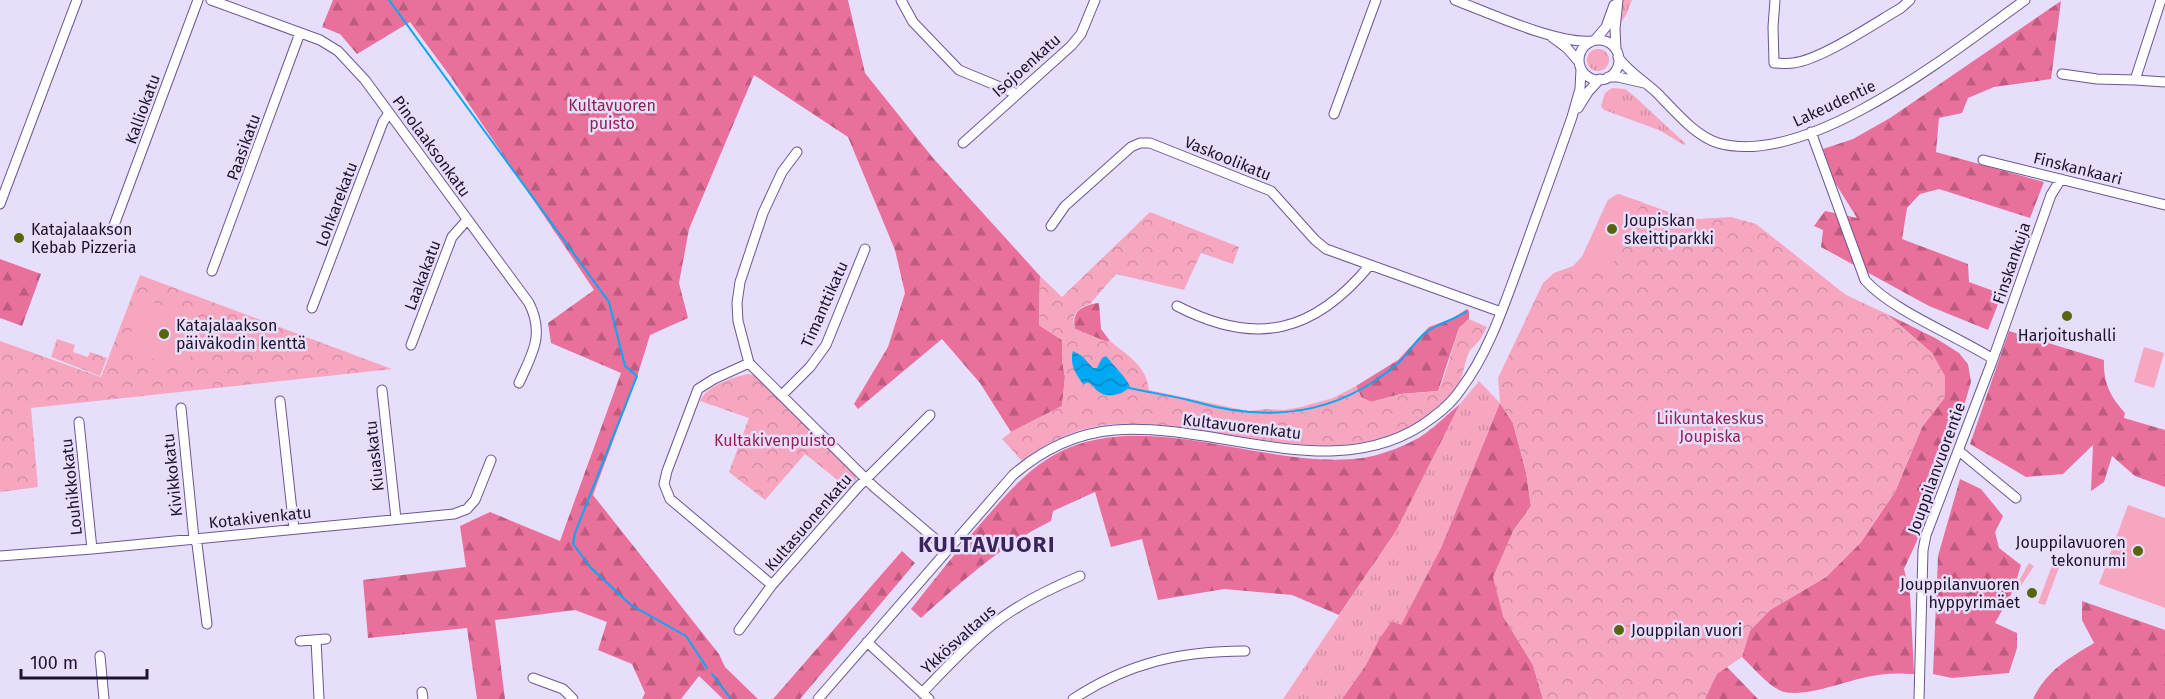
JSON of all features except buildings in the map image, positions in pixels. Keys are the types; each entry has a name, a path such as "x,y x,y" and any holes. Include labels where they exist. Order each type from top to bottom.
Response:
{"street":[{"path":"0,204 77,0"},
{"name":"Kalliokatu","path":"113,228 198,0"},
{"name":"Pinolaaksonkatu","path":"211,0 320,40 338,51 389,113 529,303 536,316 536,340 519,383"},
{"path":"901,0 914,22 959,70 1017,94"},
{"name":"Isojoenkatu","path":"963,143 1071,46 1081,34 1095,0"},
{"path":"1334,114 1376,0"},
{"path":"1455,0 1547,34 1582,42 1607,42 1617,53"},
{"path":"1580,65 1582,50 1606,27 1617,0"},
{"path":"1604,78 1616,69 1617,0"},
{"path":"1775,0 1774,63 1793,63 1812,58 1901,8 1910,0"},
{"name":"Lakeudentie","path":"1617,53 1623,64 1648,84 1701,134 1717,142 1739,147 1758,147 1811,132 1894,92 2025,0"},
{"path":"2134,80 2161,0"},
{"name":"Paasikatu","path":"212,271 300,33"},
{"path":"1547,34 1567,48 1589,77 1617,77 1648,84"},
{"name":"Kultavuorenkatu","path":"818,699 1013,475 1028,462 1067,441 1113,430 1141,429 1329,451 1372,447 1396,439 1421,426 1442,410 1460,391 1483,352 1501,312 1572,117 1580,89 1580,65"},
{"path":"2062,74 2097,79 2165,82"},
{"name":"Kultavuorenkatu","path":"1572,117 1588,92 1604,78"},
{"name":"Lohkarekatu","path":"312,308 383,122 389,113"},
{"path":"1811,132 1865,280 1873,289 1907,311 1993,359"},
{"name":"Vaskoolikatu","path":"1051,225 1065,206 1131,147 1140,143 1150,143 1271,191 1326,249 1501,312"},
{"path":"797,152 782,172 763,213 740,282 737,303 738,321 749,363 866,479 947,549"},
{"name":"Finskankaari","path":"1983,160 2165,205"},
{"name":"Finskankuja","path":"1993,359 2047,205 2061,179"},
{"name":"Laakakatu","path":"411,345 453,237 467,220"},
{"name":"Timanttikatu","path":"782,395 810,367 826,345 865,249"},
{"path":"1177,306 1202,319 1228,327 1271,329 1316,314 1335,302 1354,285 1370,265"},
{"name":"Jouppilanvuorentie","path":"1919,699 1923,550 1993,359"},
{"name":"Kultasuonenkatu","path":"749,363 714,379 698,390 664,484 670,499 772,585"},
{"name":"Kiuaskatu","path":"382,390 396,519"},
{"path":"280,401 294,529"},
{"name":"Kivikkokatu","path":"181,408 194,539 197,544 207,624"},
{"name":"Kultasuonenkatu","path":"740,630 772,585 866,479 930,415"},
{"name":"Louhikkokatu","path":"79,422 92,549"},
{"path":"1959,451 2016,498"},
{"name":"Kotakivenkatu","path":"0,556 454,514 467,509 475,500 491,460"},
{"name":"Ykkösvaltaus","path":"926,696 969,645 994,624 1037,596 1080,576"},
{"path":"300,641 321,640 320,699"},
{"path":"867,642 926,696"},
{"path":"1073,699 1104,680 1178,655 1208,651 1245,651"},
{"path":"100,656 104,699"},
{"path":"533,678 563,689 573,699"}],"green space":[{"name":"Kultavuoren puisto","path":"333,0 848,0 865,73 933,158 1040,276 1039,325 1062,340 1065,377 1062,406 1011,432 980,383 942,339 858,409 854,404 888,347 905,293 895,250 848,137 754,75 689,229 679,283 688,318 650,335 637,377 593,495 719,654 725,667 758,699 723,699 699,676 681,699 642,699 645,693 632,664 598,650 607,622 575,610 495,620 505,699 477,699 467,628 368,638 363,580 466,567 460,526 490,512 560,541 621,373 551,343 548,323 594,290 450,76 410,22 357,54 340,34 322,27"},
{"path":"1623,0 1632,0 1619,25"},
{"path":"2061,1 2051,79 1994,87 1968,98 1962,113 1939,118 1936,152 2044,182 2030,218 1939,189 1920,194 1907,208 1902,239 1968,264 1969,282 2002,294 1988,330 1929,306 1821,247 1823,230 1814,226 1825,211 1857,218 1834,181 1823,149 1853,139 1890,118"},
{"path":"1598,49 1606,52 1609,60 1606,68 1598,71 1590,68 1587,60 1590,52"},
{"path":"1612,88 1625,89 1633,95 1685,143 1684,145 1659,130 1604,110 1601,106 1605,93"},
{"name":"Liikuntakeskus Joupiska","path":"1618,194 1697,219 1731,217 1756,224 1846,295 1887,314 1932,353 1945,376 1945,397 1922,427 1895,492 1861,542 1826,577 1770,610 1750,631 1742,657 1717,674 1705,699 1543,699 1533,665 1503,616 1493,577 1513,531 1531,506 1526,472 1513,423 1500,403 1498,378 1543,283 1554,273 1573,266 1582,257 1608,200"},
{"name":"Joupiskan skeittiparkki","path":"1618,194 1642,202 1607,277 1575,264 1582,257 1608,200"},
{"path":"1150,212 1239,247 1233,264 1201,253 1184,290 1116,274 1090,304 1082,307 1075,314 1073,320 1075,329 1107,342 1110,341 1140,367 1149,390 1248,411 1301,407 1333,398 1356,386 1361,397 1371,402 1401,394 1438,391 1459,328 1469,319 1487,327 1481,339 1469,352 1461,378 1452,393 1416,423 1377,439 1336,445 1293,444 1161,425 1118,424 1092,427 1067,435 1044,446 1022,461 1002,439 1062,406 1065,377 1062,340 1039,325 1040,276 1062,297"},
{"path":"0,259 41,274 22,326 0,318"},
{"path":"140,275 392,369 31,408 38,487 0,492 0,341 101,377"},
{"name":"Katajalaakson päiväkodin kenttä","path":"143,299 203,319 186,370 125,349"},
{"path":"1099,303 1101,329 1110,341 1107,342 1075,329 1077,313 1083,307"},
{"path":"1467,309 1469,319 1459,328 1438,391 1401,394 1371,402 1361,397 1356,386 1398,360 1429,327 1451,319"},
{"path":"1887,314 1937,339 1959,353 1968,364 1971,382 1954,440 1904,569 1910,593 1914,674 1877,675 1801,693 1781,691 1765,680 1742,657 1749,631 1770,610 1826,577 1861,542 1895,492 1922,427 1945,397 1932,353"},
{"path":"2009,331 2104,360 2108,389 2125,413 2124,418 2165,430 2165,487 2135,476 2112,456 2104,482 2091,491 2093,445 2063,474 2026,477 1970,444"},
{"path":"57,339 75,345 73,352 88,357 90,352 107,358 100,376 51,357"},
{"path":"2144,347 2164,353 2154,388 2134,382"},
{"name":"Kultakivenpuisto","path":"748,374 754,375 856,476 856,480 849,489 805,454 765,500 729,472 749,418 700,401 714,387"},
{"path":"1479,381 1500,403 1441,548 1401,626 1393,621 1379,639 1366,665 1342,699 1283,699 1396,531 1460,404"},
{"path":"1500,403 1513,423 1526,472 1531,506 1513,531 1503,616 1533,665 1543,699 1342,699 1366,665 1379,639 1392,621 1401,625 1441,548"},
{"path":"1460,404 1396,531 1339,615 1292,595 1224,589 1158,600 1142,539 1111,547 1095,492 1053,511 1051,521 999,553 921,618 911,609 974,532 1022,479 1049,458 1084,442 1122,436 1162,437 1284,456 1324,459 1362,458 1386,452 1420,437"},
{"path":"1960,479 1981,489 2003,516 1995,532 1999,548 2021,565 2013,591 1995,623 2017,633 2017,648 2009,673 1952,678 1933,674 1938,556"},
{"name":"Jouppilavuoren tekonurmi","path":"2128,505 2165,518 2165,608 2099,584"},
{"path":"902,551 915,563 800,699 773,699"},
{"path":"2056,555 2063,557 2045,605 2038,603"},
{"path":"2029,563 2034,566 2016,593 2013,591"},
{"path":"2082,601 2165,630 2165,699 2033,699 2052,673 2067,660 2094,643 2082,620"},
{"path":"1727,667 1758,699 1705,699 1716,674"}],"water":[{"path":"1073,351 1082,356 1093,368 1097,368 1102,358 1106,356 1130,386 1120,393 1107,395 1099,392 1088,382 1083,384 1073,365"}],"waterway":[{"path":"389,0 609,302 625,366 637,376 575,533 573,544 591,568 631,605 686,636 707,668"},
{"path":"1129,388 1243,412 1289,412 1311,408 1355,393 1376,380 1398,363 1425,333 1466,312"},
{"path":"712,674 731,699"}],"place":[{"name":"Joupiskan skeittiparkki","path":"1612,229"},
{"name":"Katajalaakson Kebab Pizzeria","path":"19,238"},
{"name":"Harjoitushalli","path":"2067,316"},
{"name":"Katajalaakson päiväkodin kenttä","path":"164,334"},
{"name":"Jouppilavuoren tekonurmi","path":"2138,551"},
{"name":"Jouppilanvuoren hyppyrimäet","path":"2032,593"},
{"name":"Jouppilan vuori","path":"1619,630"}],"district":[{"name":"KULTAVUORI","path":"987,544"}]}
